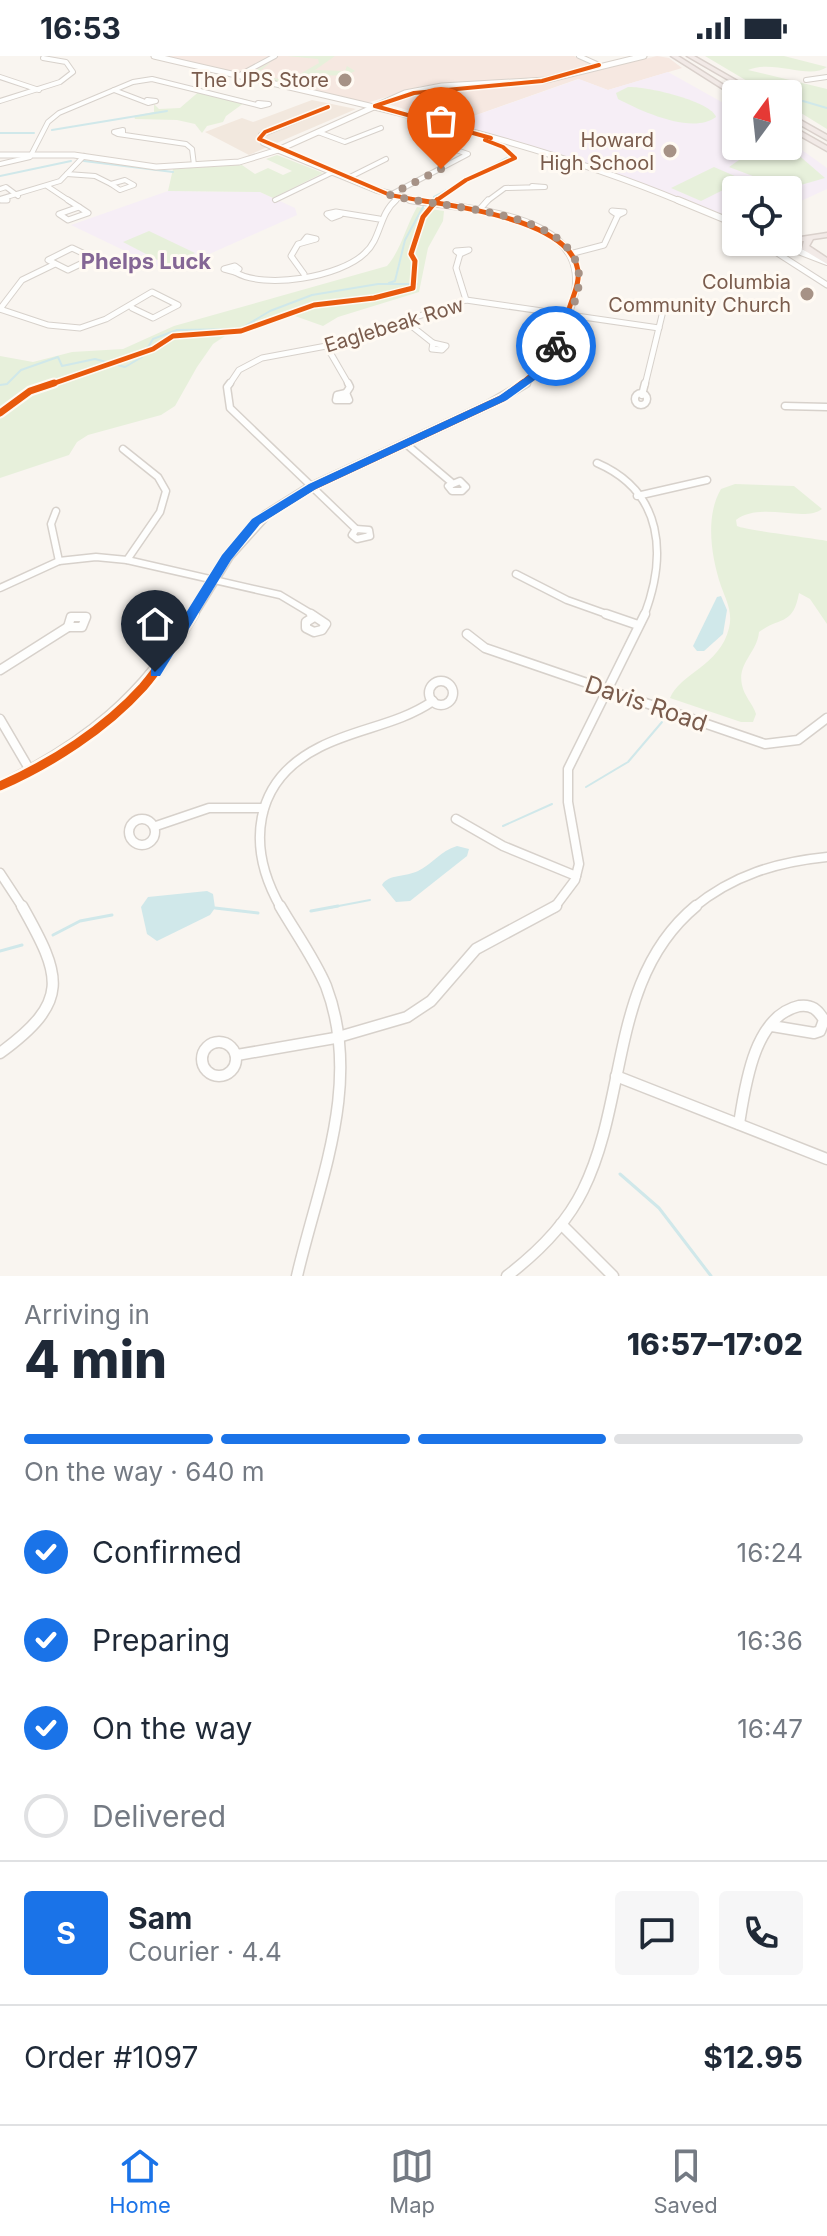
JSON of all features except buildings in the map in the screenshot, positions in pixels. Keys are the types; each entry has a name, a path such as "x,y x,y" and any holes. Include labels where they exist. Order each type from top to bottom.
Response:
{"highway":[{"path":"671,56 722,87"},
{"path":"689,56 730,80"},
{"path":"802,121 827,135"},
{"path":"802,134 827,149"},
{"path":"802,238 827,232"},
{"path":"802,237 827,232"},
{"path":"810,237 805,247 827,262"}],"street":[{"path":"154,56 453,126 623,180 722,219"},
{"path":"238,76 275,56"},
{"path":"579,56 599,65"},
{"path":"0,155 84,156 146,166 246,160 278,150 405,93 433,87 532,82 644,56"},
{"path":"0,101 39,90 64,79 74,70 66,62 43,58"},
{"path":"0,77 39,90"},
{"path":"806,80 827,77"},
{"path":"0,164 25,161 55,116 143,80 162,79 258,103"},
{"path":"114,90 147,100"},
{"path":"0,786 31,772 83,739 142,688 165,658 236,544 256,522 312,487 503,398 526,383 550,357 579,284 578,270 570,254 539,229 480,209 394,196 263,143 261,135 328,107"},
{"path":"318,132 345,142 381,128"},
{"path":"123,134 186,144 192,149 194,165"},
{"path":"235,272 262,282 361,258 370,247 379,219 394,196 411,183 431,177 468,154 429,141"},
{"path":"0,199 47,186 67,174 84,156"},
{"path":"348,178 386,159"},
{"path":"275,200 333,172"},
{"path":"67,174 95,176 111,184"},
{"path":"47,186 79,207 88,213 68,220 59,214 79,207"},
{"path":"480,209 500,189 532,186"},
{"path":"0,189 6,187 18,196"},
{"path":"340,215 379,219"},
{"path":"570,254 604,245 618,215"},
{"path":"303,242 295,247 291,256 304,274"},
{"path":"72,248 93,258 68,270 56,264 48,260 72,248"},
{"path":"802,252 827,262"},
{"path":"460,254 456,268 466,300"},
{"path":"782,256 827,285"},
{"path":"0,309 22,280 56,264"},
{"path":"0,309 16,311 48,325 72,328 99,323 132,308 153,318 178,305 152,292 127,306 132,308"},
{"name":"Eaglebeak Row","path":"312,487 234,414 226,392 234,376 253,362 273,354 327,347 466,300 659,328"},
{"path":"642,395 663,311"},
{"path":"404,320 433,343"},
{"path":"327,347 348,379 350,387 346,393"},
{"path":"785,406 827,407"},
{"path":"406,444 451,482"},
{"path":"123,449 158,477 166,491 160,512 127,560"},
{"path":"237,1055 393,1023 422,1009 462,960 558,904 576,876 579,842 567,793 566,774 572,757 609,692 655,586 660,551 654,524 637,496 616,473 597,463"},
{"path":"637,496 707,480"},
{"path":"312,487 356,529"},
{"path":"56,511 51,524 59,561"},
{"path":"0,588 59,561 96,557 127,560 291,599 314,617"},
{"path":"516,574 567,600 638,625"},
{"path":"0,670 68,627"},
{"name":"Davis Road","path":"467,634 476,644 765,744 789,743 827,718"},
{"path":"297,1276 340,1095 338,1035 331,1002 317,968 263,878 258,850 264,808 288,769 319,745 402,720 433,701"},
{"path":"0,719 31,772"},
{"path":"156,826 218,804 264,808"},
{"path":"456,819 503,846 576,876"},
{"path":"507,1276 535,1253 561,1224 584,1188 642,976 674,925 703,898 742,875 786,861 827,857"},
{"path":"0,873 49,953 56,978 43,1014 0,1053"},
{"path":"739,1124 749,1069 772,1026 785,1011 800,1004 818,1010 824,1020 820,1031 814,1033 772,1026"},
{"path":"616,1076 827,1159"},
{"path":"561,1224 613,1276"}],"shaded area":[{"path":"160,56 574,56 592,65 548,78 421,86 367,103"},
{"path":"657,56 669,58 682,68 608,90 578,79 451,124 388,104 427,91 546,83"},
{"name":"Howard High School","path":"668,72 722,102 722,160 802,160 802,150 827,168 827,189 802,201 802,176 722,176 722,216 619,176 451,124 579,79 608,90"},
{"path":"312,100 356,109 249,155 205,132 242,118 253,122"},
{"path":"168,191 260,192 295,208 297,215 169,272 71,225"}],"green space":[{"path":"287,56 335,56 315,70 345,71 347,66 355,71 341,75 310,76 295,81 318,88 311,91 250,73 271,62 256,74 288,81 319,63 318,59"},
{"path":"705,56 784,56 827,67 811,71 758,67 748,70 790,80 745,80"},
{"path":"802,83 827,89 827,129 802,114"},
{"path":"628,87 691,100 712,111 716,117 694,123 653,115 618,99 616,93"},
{"path":"202,89 248,100 226,116 223,122 207,126 202,133 195,124 177,120 135,119 134,116 154,112 154,104 159,109 180,108"},
{"path":"277,155 323,173 273,198 260,192 168,191 173,169 242,165 255,174 268,168 283,175 292,171 266,159"},
{"path":"802,158 825,178 802,185 802,176 753,176 729,167 739,160"},
{"path":"714,167 735,176 722,176 722,190 701,201 671,188"},
{"path":"417,207 444,211 443,221 428,248 419,292 338,317 323,326 295,316 284,316 225,336 213,344 175,406 161,415 88,435 77,442 69,455 0,478 0,356 33,362 72,352 123,349 174,326 387,266"},
{"path":"149,231 195,253 169,266 123,242"},
{"path":"735,484 794,486 822,509 804,514 757,512 736,520 737,526 827,541 827,624 810,599 799,593 790,616 759,632 741,677 743,689 756,714 753,722 741,722 670,698 682,682 717,652 729,628 730,611 715,562 711,524 721,489"}],"water":[{"path":"721,596 727,610 723,634 704,651 697,651 693,646 717,597"},
{"path":"457,846 469,849 467,856 410,901 396,902 382,885 388,879 418,871"},
{"path":"207,891 213,894 215,908 210,915 157,941 147,934 141,907 148,897"}],"waterway":[{"path":"803,101 827,108"},
{"path":"52,130 167,111"},
{"path":"0,133 34,133"},
{"path":"434,197 507,158"},
{"path":"0,176 71,161"},
{"path":"84,161 173,172"},
{"path":"389,283 395,281 405,240 423,207"},
{"path":"0,385 7,384 21,370 58,357 62,366 95,359 125,367 142,357 153,339 177,330 240,329 270,311 312,295 378,284 417,284"},
{"path":"586,787 628,762 662,722"},
{"path":"503,826 552,804"},
{"path":"328,908 370,900"},
{"path":"311,911 338,906"},
{"path":"215,908 258,913"},
{"path":"53,935 80,921 112,915"},
{"path":"0,951 22,945"},
{"path":"620,1174 659,1208 711,1276"}],"cycle path":[{"path":"375,106 433,89 542,81 599,65"},
{"path":"375,106 491,138"},
{"path":"0,786 31,772 83,739 142,688 165,658 226,557 256,522 312,487 503,398 543,367 559,338 579,277 570,254 548,234 495,213 390,195 259,139 265,132 328,107"},
{"path":"0,413 30,391 153,349 173,336 241,331 314,305 374,298 413,288 415,261 411,254 425,213 454,187 515,158 503,147 485,140"}],"way so far":[{"path":"441,169 390,195 508,216 548,234 570,254 578,270 579,284 556,346"}],"place":[{"name":"The UPS Store","path":"345,80"},
{"name":"Howard High School","path":"670,151"},
{"name":"Columbia Community Church","path":"807,294"}],"district":[{"name":"Phelps Luck","path":"146,261"}],"route":[{"path":"155,672 226,557 256,522 281,503 312,487 503,398 535,375 556,346"}]}
